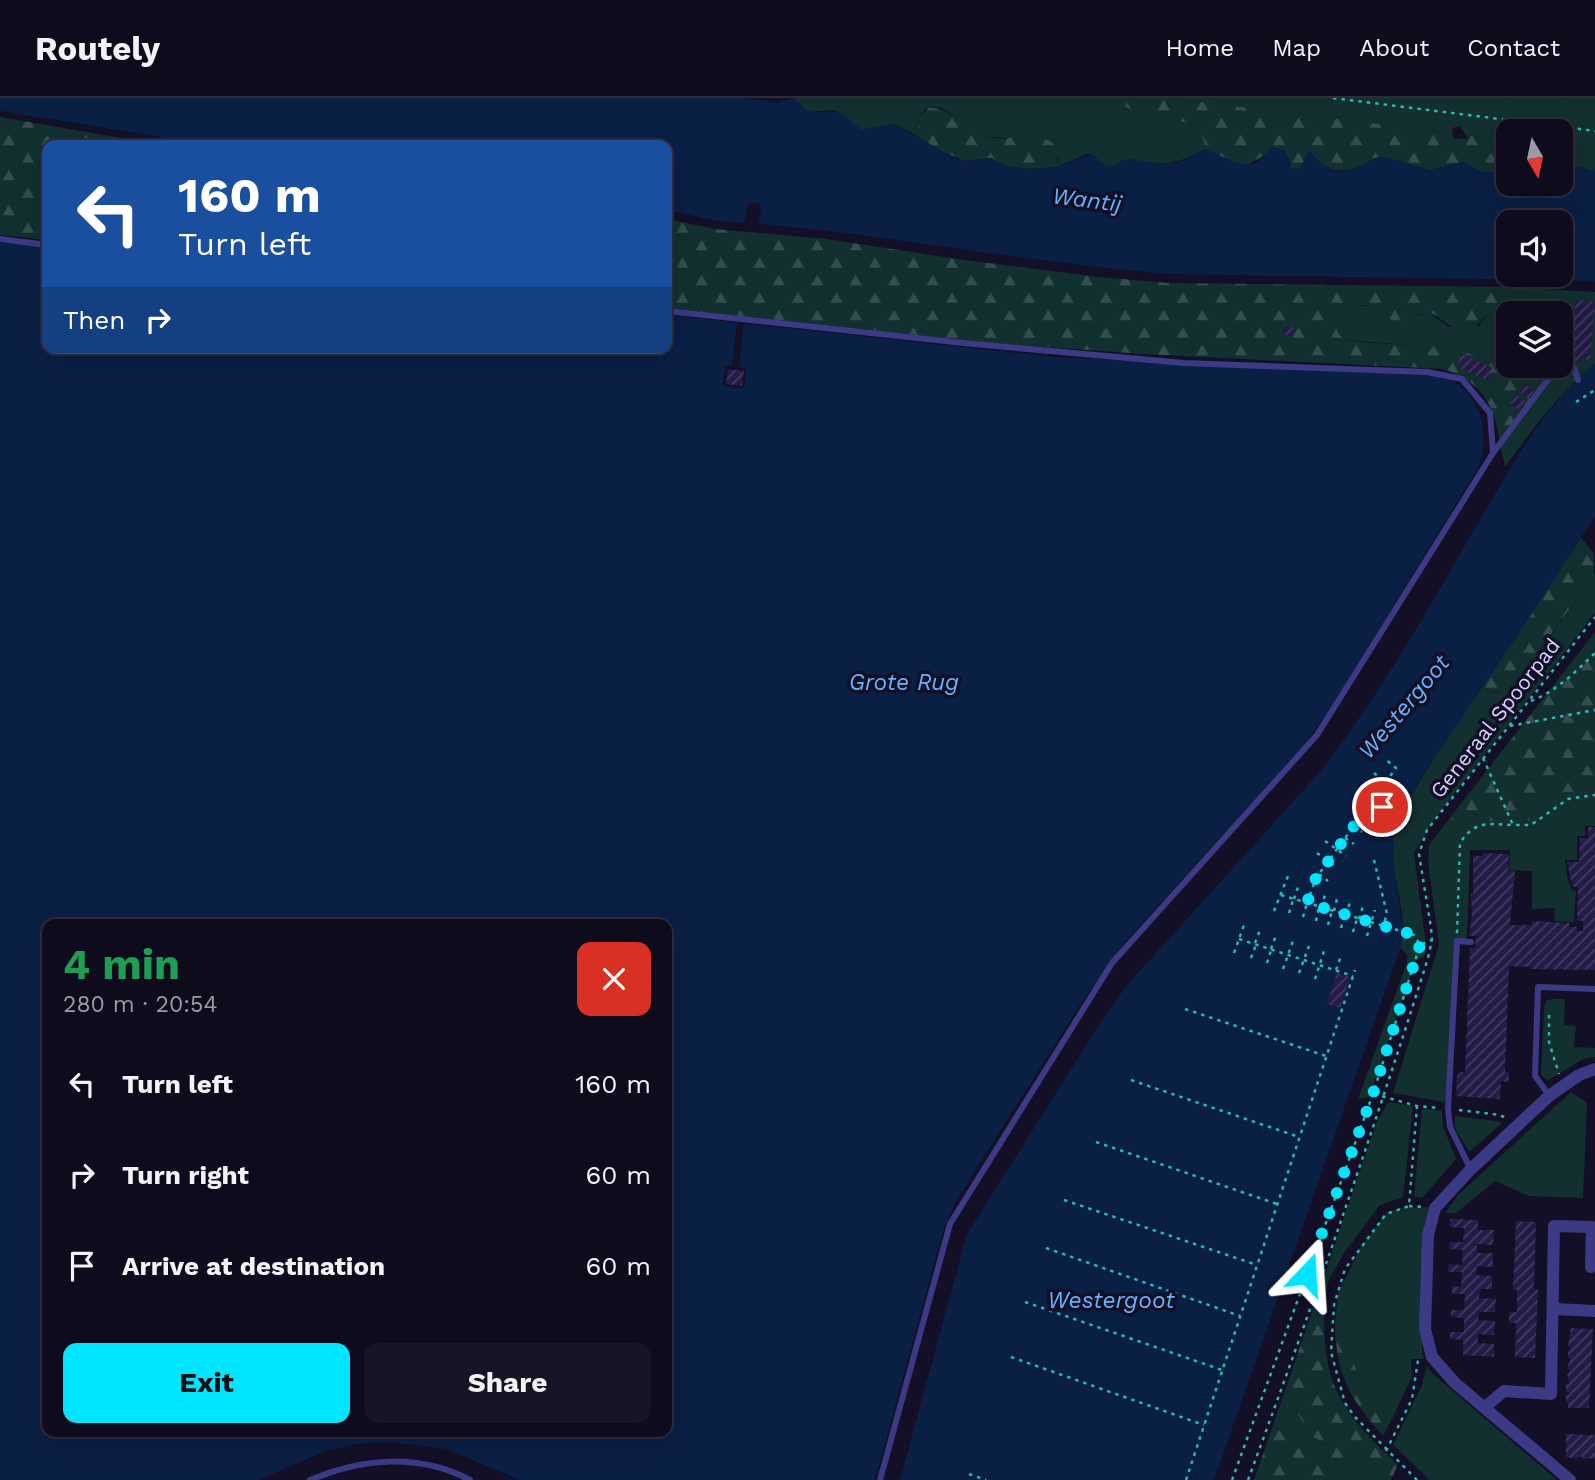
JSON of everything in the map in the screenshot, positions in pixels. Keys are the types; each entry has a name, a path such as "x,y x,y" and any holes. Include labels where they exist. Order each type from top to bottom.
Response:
{"street":[{"path":"1570,1480 1439,1367 1427,1346 1424,1329 1429,1227 1436,1208 1471,1169 1549,1096 1595,1069"},
{"path":"1485,1407 1504,1391 1551,1394 1555,1226 1592,1227 1591,1267"},
{"path":"1554,1309 1595,1311"}],"lane":[{"path":"0,239 42,243"},
{"path":"672,312 973,344 1184,363 1427,372 1462,379 1490,413 1493,453"},
{"path":"1573,368 1578,380"},
{"path":"880,1480 950,1224 1112,963 1317,735 1493,453 1550,378"},
{"path":"1471,942 1457,941 1448,1109 1450,1127 1471,1169"},
{"path":"1549,1096 1535,1076 1538,987 1595,989"},
{"path":"310,1480 373,1461 417,1462 455,1472 470,1480"}],"path":[{"path":"1333,98 1595,131"},
{"path":"1576,402 1595,390"},
{"name":"Generaal Spoorpad","path":"1248,1480 1384,1098 1428,958 1432,940 1420,867 1421,846 1427,830 1595,617"},
{"path":"1529,702 1546,695 1595,653"},
{"path":"1510,726 1595,710"},
{"path":"1303,917 1319,874 1396,768 1384,758"},
{"path":"1483,758 1513,825"},
{"path":"1374,773 1386,782"},
{"path":"1457,941 1460,843 1467,832 1475,826 1485,824 1531,825 1568,799 1595,795"},
{"path":"1373,800 1382,807"},
{"path":"1366,810 1375,816"},
{"path":"1360,818 1369,824"},
{"path":"1354,826 1363,832"},
{"path":"1345,838 1354,844"},
{"path":"1325,841 1346,856"},
{"path":"1317,853 1337,867"},
{"path":"1374,860 1387,914 1383,926"},
{"path":"1319,874 1328,881"},
{"path":"1274,911 1288,876"},
{"path":"1289,914 1298,887"},
{"path":"1232,1480 1373,1094 1420,945 1414,935 1281,895"},
{"path":"1316,921 1325,895"},
{"path":"1328,925 1337,899"},
{"path":"1341,928 1350,902"},
{"path":"1353,932 1363,906"},
{"path":"1367,936 1375,910"},
{"path":"1234,953 1244,925"},
{"path":"1251,958 1260,930"},
{"path":"1267,963 1276,935"},
{"path":"1239,939 1353,976"},
{"path":"1420,945 1432,940"},
{"path":"1283,969 1293,941"},
{"path":"1299,974 1309,946"},
{"path":"1315,979 1324,951"},
{"path":"1336,971 1341,956"},
{"path":"1186,1480 1355,970"},
{"path":"1185,1009 1326,1056"},
{"path":"1549,1014 1552,1055 1561,1078 1567,1084"},
{"path":"1131,1080 1299,1137"},
{"path":"1373,1094 1384,1098"},
{"path":"1417,1106 1409,1206 1386,1213 1345,1269 1337,1291 1331,1352 1345,1403 1355,1417 1417,1480"},
{"path":"1096,1142 1277,1204"},
{"path":"1064,1200 1257,1265"},
{"path":"1046,1248 1240,1316"},
{"path":"1025,1302 1222,1370"},
{"path":"1387,1451 1412,1399 1418,1360 1427,1346"},
{"path":"1011,1357 1204,1425"},
{"path":"969,1474 986,1480"}],"green space":[{"path":"794,98 1129,98 1126,106 1137,113 1191,125 1203,138 1205,149 1170,163 1127,160 1110,167 1087,154 1057,167 1058,158 1030,144 975,133 948,112 936,107 922,113 917,136 895,124 861,130 835,110 808,112"},
{"path":"1129,98 1169,98 1452,133 1453,138 1468,139 1466,135 1496,139 1496,172 1482,172 1463,162 1431,170 1374,158 1359,167 1344,170 1322,165 1315,159 1300,170 1290,168 1289,158 1265,155 1247,165 1236,164 1205,149 1203,138 1191,125 1137,113 1125,106"},
{"path":"1169,98 1595,98 1595,171 1584,169 1588,150 1573,148 1573,119 1496,119 1496,139 1466,135 1460,126 1453,128 1452,133"},
{"path":"929,108 954,116 985,136 1002,139 1045,139 1057,149 1057,167 1028,169 1006,166 991,158 965,161 942,152 917,136 919,117"},
{"path":"0,117 132,140 42,140 42,239 0,235"},
{"path":"1573,148 1589,150 1584,169 1573,167"},
{"path":"672,220 715,229 827,239 957,259 1169,283 1511,287 1513,301 1496,301 1496,313 1488,314 1473,329 1456,328 1426,313 1399,323 1373,308 1356,305 1339,317 1337,329 1346,340 1431,346 1469,354 1496,364 1496,378 1524,378 1538,386 1539,390 1500,445 1495,419 1485,397 1468,381 1443,369 1143,354 991,343 672,309"},
{"path":"1511,287 1595,292 1595,364 1558,399 1505,467 1500,445 1538,394 1503,378 1573,378 1573,301 1513,301"},
{"path":"1358,305 1408,316 1428,312 1449,327 1479,326 1488,314 1496,313 1496,375 1434,347 1346,340 1340,336 1335,325 1342,312"},
{"path":"1581,538 1594,554 1594,576 1518,679 1502,691 1482,687"},
{"path":"1595,571 1595,613 1434,820 1414,853 1426,946 1424,958 1416,960 1369,1097 1358,1099 1407,962 1407,955 1400,947 1403,922 1392,848 1399,818 1430,764 1482,687 1498,693 1538,653"},
{"path":"1595,632 1595,792 1539,792 1529,821 1487,821 1471,824 1449,819"},
{"path":"1539,792 1595,792 1595,826 1585,826 1585,836 1577,836 1577,860 1565,860 1568,880 1572,890 1576,891 1574,922 1554,921 1555,908 1532,909 1532,871 1509,870 1510,850 1470,850 1467,944 1460,944 1449,1084 1445,1102 1393,1093 1439,944 1428,862 1429,845 1449,819 1471,824 1487,821 1529,821"},
{"path":"1565,999 1564,1025 1576,1026 1574,1047 1595,1048 1595,1057 1583,1059 1547,1081 1541,1074 1544,1007 1546,1001"},
{"path":"1571,1092 1587,1103 1583,1198 1529,1196 1495,1181 1456,1213 1445,1213 1459,1194"},
{"path":"1388,1102 1413,1106 1403,1197 1380,1205 1344,1253 1329,1280 1324,1302 1316,1300 1376,1124"},
{"path":"1422,1108 1442,1111 1443,1126 1456,1159 1422,1198 1414,1196"},
{"path":"1455,1116 1502,1123 1469,1152 1455,1128"},
{"path":"1429,1207 1424,1225 1424,1359 1411,1359 1412,1376 1394,1415 1366,1388 1352,1357 1347,1330 1335,1324 1338,1293 1361,1247 1386,1213 1401,1208"},
{"path":"1316,1300 1324,1302 1327,1357 1336,1389 1355,1420 1398,1465 1391,1480 1377,1480 1355,1458 1340,1474 1348,1480 1254,1480 1273,1425 1327,1464 1334,1449 1310,1435 1285,1391"},
{"path":"1335,1324 1347,1330 1352,1357 1366,1388 1394,1415 1383,1436 1362,1410 1347,1385 1338,1358"},
{"path":"1427,1366 1557,1480 1430,1480 1393,1445 1422,1385"},
{"path":"1285,1391 1310,1435 1334,1449 1327,1464 1273,1425"},
{"path":"1355,1458 1377,1480 1348,1480 1340,1474"}],"water":[{"name":"Wantij","path":"0,98 745,98 776,103 794,98 808,112 837,112 861,130 895,124 956,159 965,161 991,158 1006,166 1028,169 1057,167 1092,154 1101,163 1109,166 1130,159 1168,163 1185,160 1205,149 1248,165 1263,157 1271,147 1285,150 1291,168 1300,169 1309,150 1326,167 1339,171 1353,170 1381,156 1431,170 1463,162 1482,172 1496,172 1496,196 1573,196 1573,168 1579,167 1595,171 1595,281 1573,281 1573,210 1496,210 1496,279 1169,274 1117,269 759,224 759,203 748,204 744,223 717,221 672,211 672,140 179,140 0,111"},
{"name":"Grote Rug","path":"0,242 42,246 42,354 672,354 672,316 1056,357 1426,374 1448,379 1469,394 1481,417 1483,429 1484,443 1478,468 1329,711 1306,743 1127,940 1080,1005 956,1201 943,1231 875,1480 521,1480 446,1449 390,1442 356,1444 329,1450 258,1480 0,1480"},
{"name":"Westergoot","path":"1595,364 1595,516 1425,772 1402,811 1393,835 1394,869 1404,937 1214,1480 900,1480 967,1234 1127,985 1319,773 1361,716 1526,444 1557,401"}],"pier":[{"path":"737,323 744,323 739,367 746,369 744,388 723,386 725,366 732,366"}],"building":[{"path":"1576,300 1595,302 1590,360 1573,361"},
{"path":"1285,325 1295,328 1292,337 1282,334"},
{"path":"1462,354 1493,368 1488,381 1456,366"},
{"path":"728,369 744,371 742,386 726,384"},
{"path":"1524,384 1534,391 1528,399 1519,391"},
{"path":"1516,395 1526,402 1520,410 1510,403"},
{"path":"1588,827 1595,827 1595,970 1509,966 1505,1072 1509,1072 1509,1082 1501,1081 1500,1099 1456,1096 1457,1076 1465,1072 1470,948 1475,948 1476,936 1469,936 1473,856 1482,856 1483,853 1509,854 1508,871 1515,871 1510,925 1532,925 1532,921 1569,923 1569,927 1577,927 1577,931 1583,931 1583,921 1577,921 1578,887 1573,887 1567,862 1579,862 1580,838 1588,838"},
{"path":"1337,973 1350,977 1340,1008 1327,1004"},
{"path":"1450,1219 1478,1220 1478,1230 1494,1230 1493,1245 1477,1244 1477,1253 1493,1253 1493,1267 1477,1266 1476,1275 1492,1276 1492,1289 1480,1289 1479,1298 1496,1299 1495,1312 1479,1312 1478,1320 1495,1321 1494,1335 1478,1334 1478,1343 1494,1344 1494,1357 1463,1355 1463,1340 1450,1339 1450,1332 1464,1332 1464,1318 1451,1317 1451,1310 1464,1310 1465,1294 1452,1294 1452,1286 1461,1287 1462,1272 1448,1272 1449,1264 1462,1265 1463,1250 1449,1249 1450,1242 1463,1242 1464,1228 1450,1227"},
{"path":"1516,1221 1536,1222 1534,1289 1538,1290 1535,1358 1515,1357 1516,1323 1509,1323 1509,1312 1517,1312 1517,1290 1513,1290"},
{"path":"1571,1328 1593,1329 1589,1408 1568,1408 1566,1403 1566,1395 1569,1395 1569,1392 1566,1392 1566,1384 1569,1384 1567,1369"},
{"path":"1566,1434 1595,1435 1595,1460 1566,1457"}],"route":[{"path":"1307,1274 1373,1094 1420,945 1414,935 1307,903 1316,878 1373,800 1382,807"}]}
